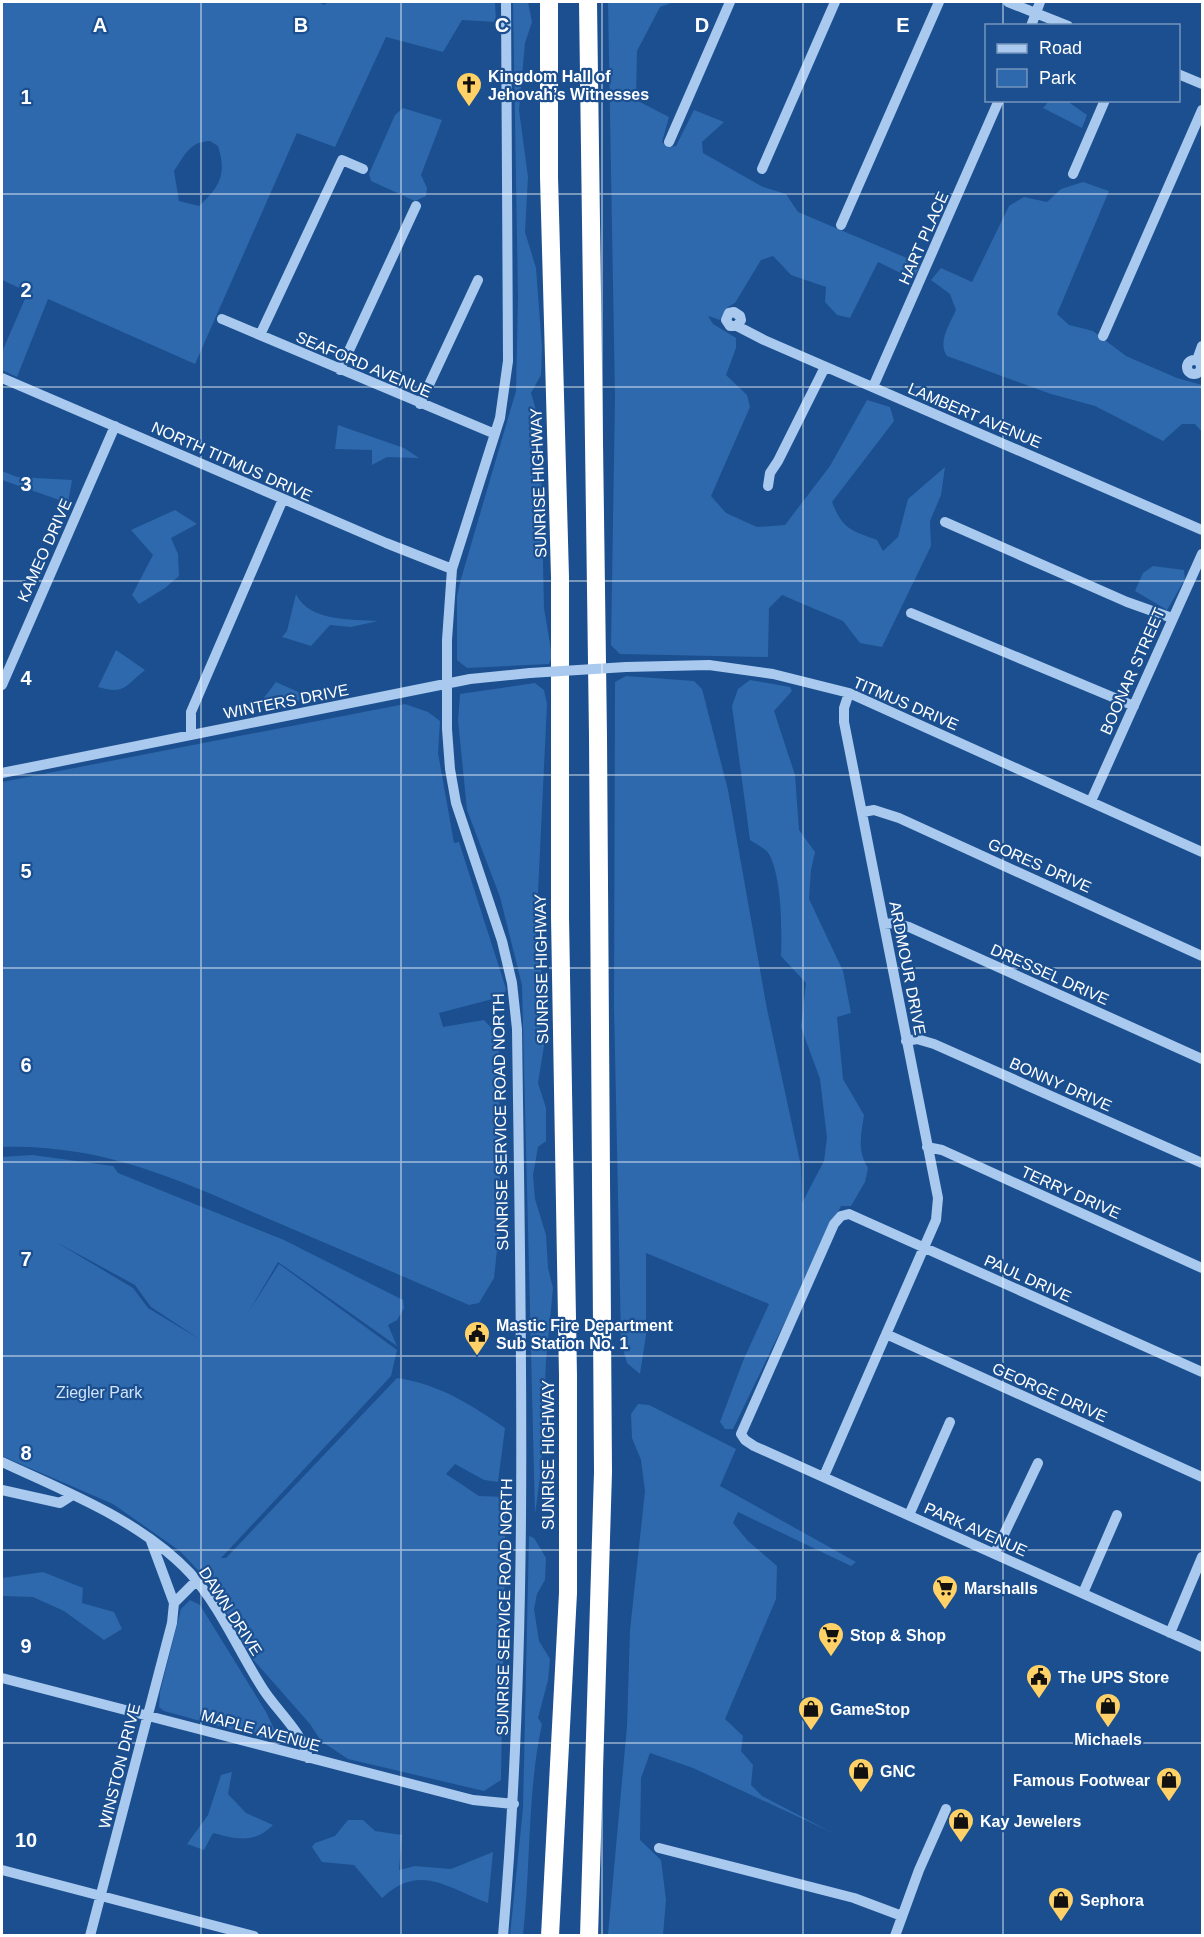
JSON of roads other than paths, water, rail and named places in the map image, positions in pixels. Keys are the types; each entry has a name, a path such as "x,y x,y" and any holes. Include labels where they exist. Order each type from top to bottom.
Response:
{"highway":[{"name":"SUNRISE HIGHWAY","path":"549,2 549,177 560,577 560,917 568,1376 568,1593 550,1935"},
{"path":"588,2 598,736 603,1460 589,1935"}],"street":[{"name":"SUNRISE SERVICE ROAD NORTH","path":"503,1935 514,1804 521,1576 517,1029 512,983 502,941 460,818 452,786 448,748 447,640 452,569 495,434 506,387 510,341 506,2"},
{"path":"669,142 730,2"},
{"path":"762,169 835,2"},
{"path":"842,225 939,2"},
{"path":"1008,2 1063,24"},
{"path":"1032,24 1040,2"},
{"path":"1180,74 1203,84"},
{"name":"HART PLACE","path":"873,387 998,102"},
{"path":"1073,174 1104,102"},
{"path":"1103,336 1203,110"},
{"path":"260,335 342,160 363,169"},
{"path":"340,370 416,206"},
{"path":"420,404 478,280"},
{"name":"SEAFORD AVENUE","path":"222,319 495,434"},
{"name":"LAMBERT AVENUE","path":"737,326 825,367 1203,530"},
{"path":"1197,360 1203,346"},
{"path":"768,486 770,473 825,367"},
{"name":"NORTH TITMUS DRIVE","path":"2,378 283,500 452,569"},
{"name":"KAMEO DRIVE","path":"2,686 115,426"},
{"path":"191,735 191,712 283,500"},
{"path":"945,522 1127,602 1172,618"},
{"name":"BOONAR STREET","path":"1091,801 1172,618 1203,554"},
{"path":"911,613 1134,706"},
{"name":"TITMUS DRIVE","path":"578,670 687,664 719,666 773,674 849,693 1203,852"},
{"name":"WINTERS DRIVE","path":"2,773 447,686 470,679 578,670"},
{"name":"ARDMOUR DRIVE","path":"824,1476 936,1221 938,1198 844,722 844,708 849,693"},
{"name":"GORES DRIVE","path":"863,812 874,810 899,818 1203,956"},
{"name":"DRESSEL DRIVE","path":"884,924 896,923 909,927 1203,1059"},
{"name":"BONNY DRIVE","path":"906,1041 917,1039 934,1044 1203,1164"},
{"name":"TERRY DRIVE","path":"927,1147 942,1150 1203,1268"},
{"name":"PAUL DRIVE","path":"741,1434 834,1224 841,1216 854,1215 1203,1372"},
{"name":"GEORGE DRIVE","path":"886,1334 1203,1477"},
{"path":"909,1515 950,1422"},
{"name":"PARK AVENUE","path":"741,1434 744,1440 754,1446 1203,1647"},
{"name":"DAWN DRIVE","path":"2,1462 116,1518 170,1555 196,1581 270,1700 306,1747 308,1758"},
{"path":"995,1553 1038,1462"},
{"path":"2,1490 60,1503 71,1496"},
{"path":"1083,1593 1117,1515"},
{"name":"WINSTON DRIVE","path":"90,1935 172,1623 174,1603 151,1541"},
{"path":"1170,1632 1203,1557"},
{"path":"174,1603 196,1581"},
{"name":"MAPLE AVENUE","path":"2,1678 473,1800 514,1804"},
{"path":"895,1935 946,1809"},
{"path":"659,1848 854,1898 902,1916"},
{"path":"2,1870 254,1935"}],"place":[{"name":"Kingdom Hall of Jehovah’s Witnesses","path":"469,108"},
{"name":"Mastic Fire Department Sub Station No. 1","path":"477,1357"},
{"name":"Marshalls","path":"945,1611"},
{"name":"Stop & Shop","path":"831,1658"},
{"name":"The UPS Store","path":"1039,1700"},
{"name":"Michaels","path":"1108,1729"},
{"name":"GameStop","path":"811,1732"},
{"name":"GNC","path":"861,1794"},
{"name":"Famous Footwear","path":"1169,1803"},
{"name":"Kay Jewelers","path":"961,1844"},
{"name":"Sephora","path":"1061,1923"}],"park label":[{"name":"Ziegler Park","path":"99,1392"}]}
